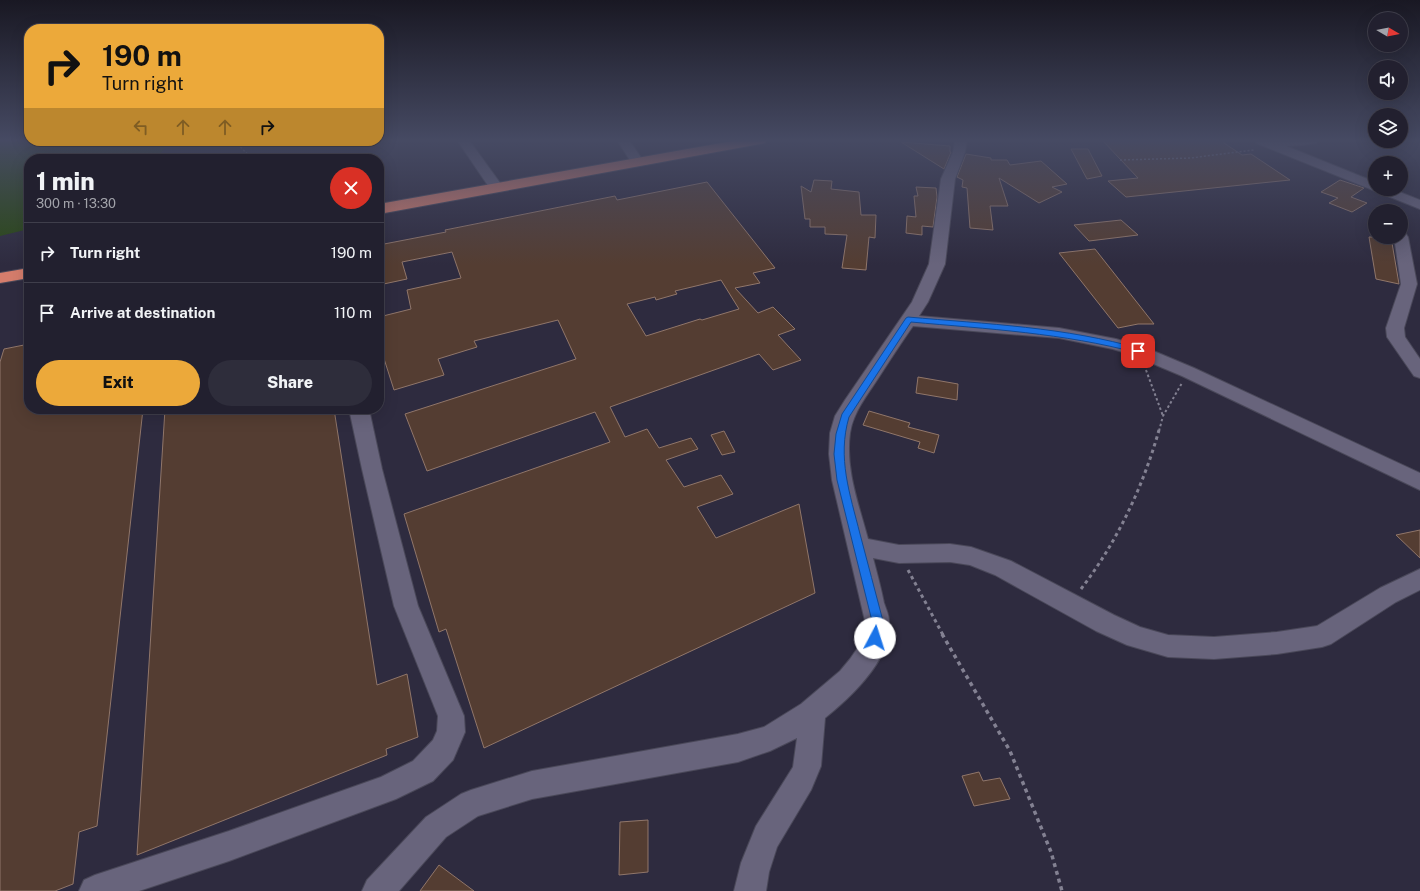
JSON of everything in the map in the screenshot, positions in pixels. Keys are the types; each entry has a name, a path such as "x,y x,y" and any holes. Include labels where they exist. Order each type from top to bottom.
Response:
{"highway":[{"path":"384,208 527,182"},
{"path":"0,278 24,274"}],"street":[{"path":"492,182 496,187"},
{"path":"378,891 436,827 471,804 532,785 738,748 770,738 812,714 856,672 868,655 875,638 877,621 842,480 839,454 840,434 845,416 925,292 937,264 948,182"},
{"path":"1397,204 1397,196 1420,205"},
{"path":"1402,244 1409,284 1395,328 1396,337 1420,372"},
{"path":"908,320 1058,334 1116,344 1138,351 1188,372 1420,482"},
{"path":"95,891 229,846 386,789 423,771 444,750 451,732 451,716 406,606 379,499 360,414"},
{"path":"858,545 899,554 950,553 971,556 1003,568 1105,623 1136,637 1168,646 1214,648 1277,643 1322,636 1388,595 1420,579"},
{"path":"750,891 760,852 776,818 795,793 807,766 811,740 812,714"}],"path":[{"path":"1138,351 1164,416"},
{"path":"1070,603 1100,564 1137,494 1151,460 1164,416 1188,372"},
{"path":"899,554 948,645 1010,751 1051,852 1062,891"}],"green space":[{"path":"0,182 24,182 24,230 0,236"}],"building":[{"path":"707,182 775,268 753,273 760,283 735,288 758,313 773,307 795,329 778,335 801,360 773,370 759,354 610,407 625,437 647,429 659,448 691,438 698,449 666,460 684,487 721,475 733,494 697,507 716,538 799,504 815,593 484,748 446,629 439,632 404,514 610,442 595,412 427,471 405,414 576,359 558,320 474,341 477,347 438,359 444,375 394,390 384,359 384,316 411,309 407,290 461,278 452,252 402,262 407,279 384,284 384,244 446,232 445,230 615,196 617,200","holes":["721,280 739,309 702,320 700,319 646,336 627,304 655,297 656,300 677,294 675,291"]},
{"path":"814,182 832,182 831,189 859,192 861,215 876,215 875,238 869,237 866,270 842,268 847,235 825,234 825,227 810,227 810,219 805,219 801,186 811,192"},
{"path":"963,182 1000,182 1008,206 990,206 993,230 970,228 967,188 962,187"},
{"path":"1005,182 1064,182 1067,184 1052,187 1062,192 1039,203"},
{"path":"1109,182 1275,182 1126,197"},
{"path":"1337,182 1345,182 1364,188 1351,197 1367,203 1352,212 1329,203 1338,198 1321,192"},
{"path":"916,187 936,188 937,197 933,227 922,226 922,235 906,233 907,216 916,217 914,196 918,196"},
{"path":"1121,220 1138,235 1089,241 1074,225"},
{"path":"1370,244 1392,244 1399,284 1376,279"},
{"path":"1095,249 1154,324 1138,324 1118,328 1059,253"},
{"path":"24,345 24,414 142,414 97,826 79,832 73,884 55,891 0,891 0,362 4,349"},
{"path":"918,377 958,384 957,400 916,393"},
{"path":"869,411 910,423 908,427 939,435 934,453 918,448 920,442 863,425"},
{"path":"165,414 335,414 377,685 407,674 418,737 386,749 387,755 137,855"},
{"path":"724,431 735,452 722,455 711,435"},
{"path":"1420,530 1420,558 1396,535"},
{"path":"979,772 983,781 1000,778 1010,799 974,806 962,776"},
{"path":"648,820 648,872 619,875 620,822"},
{"path":"439,865 474,891 420,891"}],"route":[{"path":"875,638 877,621 871,592 842,480 839,454 840,434 845,416 854,400 908,320 960,323 1058,334 1116,344 1138,351"}]}
